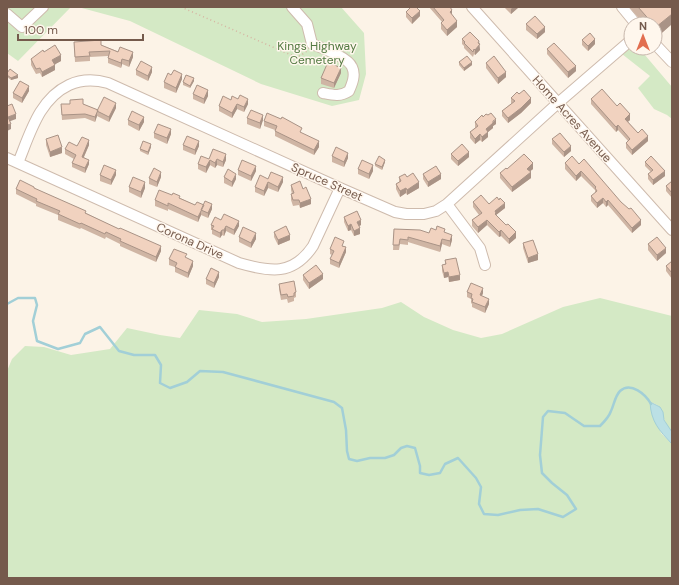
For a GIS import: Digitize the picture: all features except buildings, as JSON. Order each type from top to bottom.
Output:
[{"type":"street","points":[[7,14],[22,27],[43,7]]},
{"type":"street","points":[[292,7],[307,24],[312,44],[348,61],[353,67],[354,74],[349,91],[343,95],[323,93]]},
{"type":"street","name":"Home Acres Avenue","points":[[472,7],[672,230]]},
{"type":"street","points":[[622,7],[629,16]]},
{"type":"street","name":"Spruce Street","points":[[18,163],[39,114],[48,100],[58,91],[72,84],[82,80],[93,80],[108,83],[395,212],[419,215],[436,211],[447,204],[623,47]]},
{"type":"street","points":[[663,52],[672,62]]},
{"type":"street","name":"Corona Drive","points":[[7,158],[239,263],[268,270],[278,270],[292,266],[302,259],[313,246],[340,188]]},
{"type":"street","points":[[447,204],[480,248],[485,265]]},
{"type":"path","points":[[181,7],[291,55],[300,56],[306,52],[312,44]]},
{"type":"green space","points":[[7,7],[71,7],[18,61],[7,53]]},
{"type":"green space","name":"Kings Highway Cemetery","points":[[78,7],[341,7],[364,33],[366,74],[359,100],[332,106],[261,84],[130,21]]},
{"type":"green space","points":[[625,56],[646,56],[672,87],[672,119],[654,109],[638,88],[650,76]]},
{"type":"green space","points":[[600,298],[672,316],[672,432],[666,424],[660,407],[650,402],[661,433],[672,444],[672,578],[7,578],[7,371],[12,359],[25,346],[44,347],[71,355],[110,349],[127,328],[180,338],[199,310],[237,314],[262,322],[306,319],[382,308],[401,302],[424,317],[453,330],[481,338],[502,334],[563,307]]},
{"type":"water","points":[[650,402],[660,407],[663,412],[664,420],[672,432],[672,444],[656,425],[652,415]]},
{"type":"waterway","points":[[7,304],[18,298],[35,298],[37,305],[33,321],[37,341],[58,349],[80,343],[85,334],[100,327],[119,351],[134,355],[155,355],[161,365],[160,383],[170,388],[187,382],[200,371],[223,372],[334,402],[342,408],[349,459],[357,461],[370,458],[385,458],[394,455],[401,448],[407,446],[415,448],[420,466],[420,473],[429,475],[440,473],[445,464],[458,458],[476,478],[481,487],[479,504],[484,514],[498,515],[520,510],[538,509],[563,517],[576,509],[567,495],[542,473],[540,455],[543,417],[548,411],[565,413],[584,426],[600,426],[609,415],[618,393],[624,388],[633,388],[638,390],[651,404]]}]
